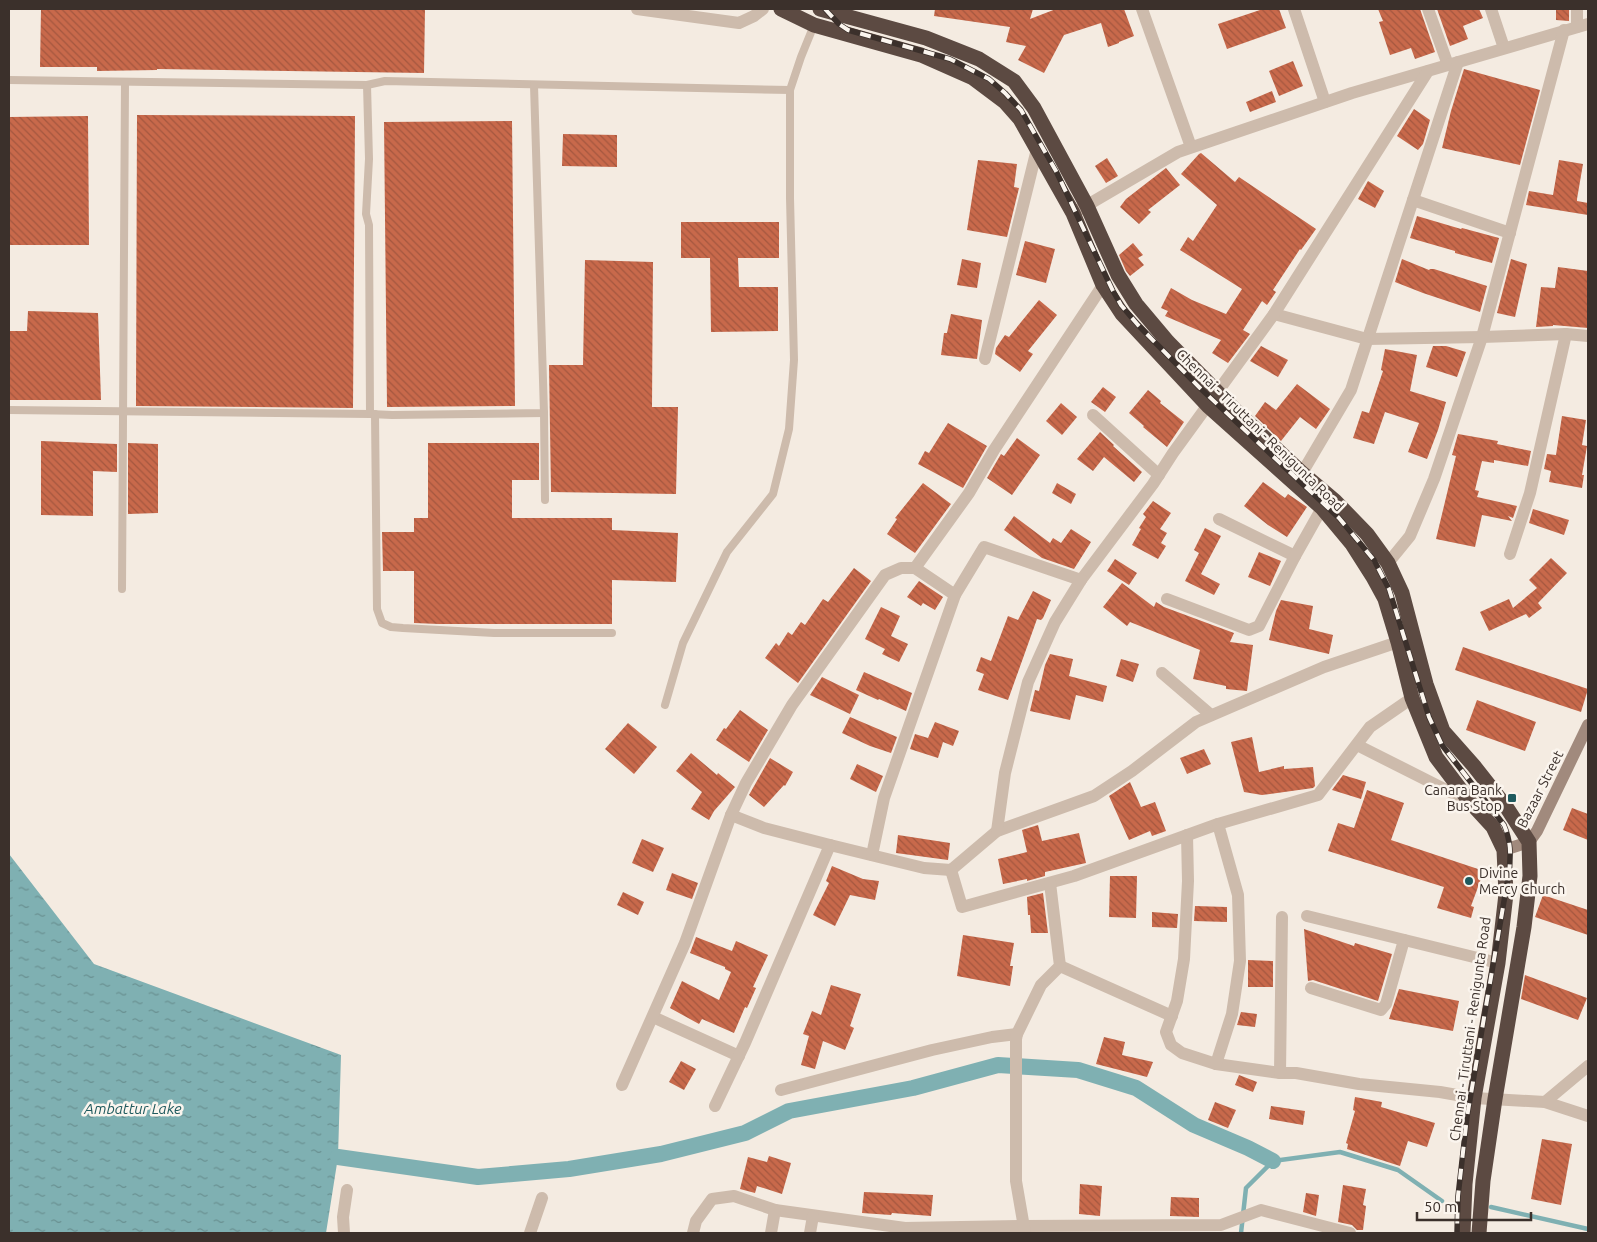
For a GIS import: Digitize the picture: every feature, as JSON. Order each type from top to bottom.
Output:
[{"type":"highway","name":"Chennai - Tiruttani - Renigunta Road","points":[[781,9],[814,25],[921,55],[973,78],[1005,102],[1020,120],[1037,149],[1080,209],[1103,285],[1122,314],[1208,406],[1322,508],[1352,544],[1373,577],[1385,599],[1412,698],[1436,757],[1470,802],[1493,827],[1504,850],[1506,894],[1498,963],[1474,1098],[1465,1184],[1463,1228]]},
{"type":"highway","name":"Chennai - Tiruttani - Renigunta Road","points":[[820,9],[926,38],[979,59],[1014,81],[1034,108],[1080,209],[1136,304],[1168,342],[1237,412],[1335,501],[1367,534],[1388,563],[1402,592],[1426,684],[1443,731],[1507,808],[1529,842]]},
{"type":"highway","points":[[1479,1228],[1494,1099],[1524,927],[1530,876],[1529,842]]},
{"type":"street","points":[[637,9],[740,22],[754,16],[762,9]]},
{"type":"street","points":[[1142,9],[1191,147]]},
{"type":"street","points":[[1294,9],[1325,102]]},
{"type":"street","points":[[1302,473],[1351,390],[1412,200],[1453,63],[1428,9]]},
{"type":"street","points":[[1491,9],[1504,48]]},
{"type":"street","points":[[1388,563],[1410,536],[1434,479],[1482,337],[1510,233],[1576,27],[1577,9]]},
{"type":"street","points":[[1080,209],[1178,152],[1191,147],[1325,102],[1576,27]]},
{"type":"street","points":[[997,831],[1006,773],[1028,682],[1056,622],[1081,580],[1274,314],[1428,71]]},
{"type":"street","points":[[985,359],[1037,149]]},
{"type":"street","points":[[1412,200],[1510,233]]},
{"type":"street","points":[[915,568],[969,493],[994,450],[1103,285]]},
{"type":"street","points":[[1274,314],[1367,339],[1566,334],[1588,336]]},
{"type":"street","points":[[1510,554],[1530,493],[1566,334]]},
{"type":"street","points":[[1093,415],[1159,475]]},
{"type":"street","points":[[1167,600],[1249,630],[1259,626],[1322,508]]},
{"type":"street","points":[[1219,518],[1295,556]]},
{"type":"street","points":[[872,855],[884,798],[955,595],[984,547],[1081,580]]},
{"type":"street","points":[[622,1085],[685,944],[731,815],[746,783],[792,705],[885,576],[901,568],[915,568],[955,595]]},
{"type":"street","points":[[731,815],[764,828],[830,845],[924,868],[951,870],[997,831],[1094,796],[1132,771],[1196,722],[1324,667],[1398,642]]},
{"type":"street","points":[[1162,673],[1211,716]]},
{"type":"street","points":[[951,870],[962,907],[1074,876],[1218,824],[1318,795],[1370,727],[1412,698]]},
{"type":"street","name":"Bazaar Street","points":[[1504,850],[1529,842],[1537,831],[1588,726]]},
{"type":"street","points":[[1357,745],[1470,802]]},
{"type":"street","points":[[1216,1064],[1232,1014],[1240,961],[1238,895],[1218,824]]},
{"type":"street","points":[[1187,835],[1188,881],[1184,959],[1177,1002],[1166,1032],[1171,1045],[1182,1053],[1216,1064],[1280,1073],[1296,1073],[1359,1084],[1440,1092],[1474,1098],[1546,1102],[1588,1116]]},
{"type":"street","points":[[715,1106],[739,1056],[830,845]]},
{"type":"street","points":[[1050,883],[1060,966]]},
{"type":"street","points":[[1307,916],[1498,963]]},
{"type":"street","points":[[1280,1073],[1282,917]]},
{"type":"street","points":[[1311,988],[1381,1010],[1386,1004],[1404,940]]},
{"type":"street","points":[[1060,966],[1172,1016]]},
{"type":"street","points":[[1024,1230],[1016,1181],[1016,1036],[1041,985],[1060,966]]},
{"type":"street","points":[[653,1017],[739,1056]]},
{"type":"street","points":[[781,1090],[932,1050],[992,1037],[1016,1036]]},
{"type":"street","points":[[1546,1102],[1588,1066]]},
{"type":"street","points":[[344,1233],[343,1217],[347,1190]]},
{"type":"street","points":[[693,1233],[696,1221],[712,1199],[734,1196],[775,1210],[871,1229],[905,1231],[1221,1229],[1261,1210],[1350,1233]]},
{"type":"street","points":[[530,1233],[542,1198]]},
{"type":"street","points":[[771,1233],[775,1210]]},
{"type":"street","points":[[810,1233],[813,1216]]},
{"type":"lane","points":[[665,705],[684,644],[727,552],[773,494],[789,429],[794,360],[790,198],[790,90],[814,25]]},
{"type":"lane","points":[[9,80],[367,85],[385,81],[790,90]]},
{"type":"lane","points":[[122,589],[125,82]]},
{"type":"lane","points":[[367,85],[369,159],[366,214],[369,224],[377,609],[382,623],[392,627],[403,628],[494,633],[612,633]]},
{"type":"lane","points":[[534,85],[546,500]]},
{"type":"lane","points":[[9,410],[373,414],[544,413]]},
{"type":"water","name":"Ambattur Lake","points":[[9,854],[94,964],[341,1055],[338,1157],[326,1233],[9,1233]]},
{"type":"building","points":[[41,9],[425,9],[424,73],[157,69],[97,71],[97,67],[40,67]]},
{"type":"building","points":[[935,9],[1033,9],[1030,19],[1056,9],[1124,9],[1134,36],[1108,47],[1101,23],[1064,35],[1044,73],[1018,60],[1026,46],[1006,42],[1010,27],[934,16]]},
{"type":"building","points":[[1263,9],[1279,9],[1286,28],[1227,49],[1218,24]]},
{"type":"building","points":[[1378,9],[1420,9],[1435,52],[1415,59],[1411,48],[1390,55],[1379,22],[1383,21]]},
{"type":"building","points":[[1437,9],[1479,9],[1483,18],[1463,26],[1468,39],[1450,46]]},
{"type":"building","points":[[1556,9],[1569,9],[1569,21],[1556,20]]},
{"type":"building","points":[[1293,61],[1303,86],[1279,96],[1269,71]]},
{"type":"building","points":[[1464,69],[1540,90],[1520,165],[1442,148]]},
{"type":"building","points":[[1272,91],[1276,102],[1250,112],[1246,102]]},
{"type":"building","points":[[1414,109],[1430,120],[1423,144],[1418,150],[1397,136]]},
{"type":"building","points":[[137,115],[355,116],[353,408],[136,406]]},
{"type":"building","points":[[88,116],[89,245],[9,245],[9,117]]},
{"type":"building","points":[[512,121],[515,406],[387,407],[384,122]]},
{"type":"building","points":[[563,134],[617,135],[617,167],[562,166]]},
{"type":"building","points":[[1201,153],[1235,182],[1239,177],[1316,229],[1300,249],[1273,290],[1276,292],[1267,305],[1262,301],[1243,330],[1250,334],[1228,363],[1212,353],[1221,340],[1165,316],[1168,311],[1161,308],[1171,288],[1192,300],[1226,314],[1242,289],[1180,250],[1188,237],[1193,241],[1217,205],[1181,174]]},
{"type":"building","points":[[1107,158],[1118,176],[1106,183],[1095,166]]},
{"type":"building","points":[[978,160],[1017,164],[1014,187],[1019,188],[1007,237],[967,230]]},
{"type":"building","points":[[1559,160],[1583,164],[1577,201],[1588,203],[1588,215],[1526,205],[1529,191],[1553,195]]},
{"type":"building","points":[[1166,168],[1180,185],[1148,210],[1151,212],[1139,224],[1120,207],[1126,199]]},
{"type":"building","points":[[1368,181],[1384,191],[1375,208],[1358,199]]},
{"type":"building","points":[[1417,216],[1499,238],[1492,263],[1410,238]]},
{"type":"building","points":[[681,222],[779,222],[779,258],[738,258],[739,287],[778,287],[778,331],[711,332],[710,258],[681,258]]},
{"type":"building","points":[[1025,241],[1055,249],[1046,283],[1016,275]]},
{"type":"building","points":[[1133,243],[1143,255],[1138,258],[1144,265],[1130,276],[1119,255]]},
{"type":"building","points":[[962,259],[981,263],[977,288],[957,285]]},
{"type":"building","points":[[1402,259],[1429,270],[1434,269],[1487,286],[1480,312],[1395,282]]},
{"type":"building","points":[[1511,259],[1527,264],[1515,317],[1497,313]]},
{"type":"building","points":[[585,260],[653,262],[652,407],[678,407],[676,494],[551,492],[549,365],[583,365]]},
{"type":"building","points":[[1558,267],[1588,271],[1588,328],[1553,325],[1536,327],[1541,287],[1555,288]]},
{"type":"building","points":[[1039,300],[1057,315],[1028,351],[1033,354],[1020,372],[995,354],[996,348],[1005,335],[1009,337]]},
{"type":"building","points":[[28,311],[98,313],[101,400],[9,400],[9,331],[27,331]]},
{"type":"building","points":[[951,314],[982,320],[977,359],[941,355],[944,333],[947,333]]},
{"type":"building","points":[[1261,346],[1288,360],[1278,377],[1250,361]]},
{"type":"building","points":[[1433,346],[1446,346],[1466,352],[1457,377],[1426,367]]},
{"type":"building","points":[[1385,349],[1417,355],[1410,391],[1446,402],[1427,459],[1408,452],[1419,423],[1385,412],[1374,444],[1353,438],[1362,411],[1369,413],[1383,371],[1381,370]]},
{"type":"building","points":[[1297,384],[1330,409],[1316,429],[1300,417],[1281,441],[1255,416],[1265,402],[1276,410]]},
{"type":"building","points":[[1103,387],[1116,397],[1105,412],[1091,402]]},
{"type":"building","points":[[1148,390],[1161,401],[1160,403],[1184,422],[1167,447],[1129,413]]},
{"type":"building","points":[[1061,403],[1077,417],[1062,435],[1046,421]]},
{"type":"building","points":[[1562,416],[1586,420],[1582,445],[1587,446],[1582,475],[1584,475],[1582,488],[1549,482],[1551,471],[1544,469],[1547,454],[1556,455]]},
{"type":"building","points":[[948,423],[987,446],[963,488],[918,464],[925,451],[929,453]]},
{"type":"building","points":[[1100,432],[1142,472],[1134,482],[1104,457],[1093,471],[1077,459]]},
{"type":"building","points":[[1458,434],[1498,441],[1497,444],[1531,451],[1528,466],[1494,460],[1494,463],[1482,461],[1475,490],[1479,491],[1477,497],[1517,506],[1513,518],[1508,516],[1512,521],[1482,515],[1475,547],[1436,539],[1456,456],[1452,455]]},
{"type":"building","points":[[1017,438],[1040,455],[1012,495],[987,478],[1001,454],[1004,456]]},
{"type":"building","points":[[41,441],[117,444],[117,472],[93,471],[93,516],[41,515]]},
{"type":"building","points":[[128,443],[158,444],[158,513],[128,514]]},
{"type":"building","points":[[428,443],[539,443],[539,480],[512,480],[512,518],[612,518],[612,530],[678,533],[676,582],[612,580],[612,624],[414,623],[414,571],[383,571],[382,532],[414,532],[414,518],[428,518]]},
{"type":"building","points":[[1263,482],[1285,498],[1288,494],[1307,507],[1287,537],[1244,506]]},
{"type":"building","points":[[923,483],[951,504],[915,553],[887,534],[897,519],[895,518]]},
{"type":"building","points":[[1057,483],[1076,494],[1071,504],[1052,493]]},
{"type":"building","points":[[1153,501],[1171,513],[1160,529],[1167,533],[1161,543],[1166,546],[1158,559],[1132,545],[1146,517],[1143,514]]},
{"type":"building","points":[[1533,509],[1569,520],[1564,535],[1529,523]]},
{"type":"building","points":[[1014,516],[1050,543],[1053,538],[1061,543],[1071,529],[1091,542],[1074,569],[1042,558],[1004,530]]},
{"type":"building","points":[[1205,528],[1221,536],[1201,574],[1220,584],[1214,595],[1185,581],[1199,553],[1194,550]]},
{"type":"building","points":[[1259,552],[1281,561],[1270,586],[1248,577]]},
{"type":"building","points":[[1551,558],[1567,573],[1538,603],[1542,608],[1529,618],[1526,614],[1489,631],[1480,612],[1509,599],[1513,608],[1537,588],[1529,580]]},
{"type":"building","points":[[1115,559],[1137,573],[1129,585],[1107,571]]},
{"type":"building","points":[[854,568],[871,581],[798,683],[765,658],[776,643],[779,646],[788,632],[792,635],[801,622],[805,625],[823,599],[828,602]]},
{"type":"building","points":[[919,581],[943,597],[935,610],[923,603],[921,606],[907,597]]},
{"type":"building","points":[[1122,583],[1154,607],[1156,602],[1164,607],[1234,633],[1230,642],[1253,645],[1247,691],[1226,689],[1226,686],[1193,679],[1200,650],[1130,622],[1127,626],[1103,607]]},
{"type":"building","points":[[1033,591],[1051,600],[1043,618],[1041,620],[1037,619],[1008,700],[978,690],[984,674],[976,671],[981,657],[991,661],[1008,616],[1018,620]]},
{"type":"building","points":[[1281,600],[1313,606],[1309,629],[1333,635],[1329,654],[1269,640],[1276,611]]},
{"type":"building","points":[[881,607],[900,616],[891,636],[908,644],[899,662],[882,654],[885,649],[865,639]]},
{"type":"building","points":[[1463,647],[1588,689],[1581,712],[1455,670]]},
{"type":"building","points":[[1050,654],[1073,659],[1069,676],[1107,686],[1103,702],[1076,695],[1070,720],[1030,711],[1035,690],[1039,691],[1045,665]]},
{"type":"building","points":[[1121,659],[1139,664],[1133,682],[1116,676]]},
{"type":"building","points":[[864,672],[912,693],[906,711],[856,690]]},
{"type":"building","points":[[822,677],[859,695],[850,714],[810,695]]},
{"type":"building","points":[[1477,700],[1536,722],[1525,751],[1466,730]]},
{"type":"building","points":[[740,710],[768,730],[749,762],[716,740]]},
{"type":"building","points":[[850,717],[897,737],[891,753],[842,733]]},
{"type":"building","points":[[935,722],[959,731],[953,746],[943,742],[938,758],[910,749],[915,734],[928,738]]},
{"type":"building","points":[[628,723],[657,747],[634,774],[605,749]]},
{"type":"building","points":[[1252,737],[1259,772],[1284,766],[1284,769],[1313,767],[1315,786],[1313,788],[1262,795],[1244,792],[1231,742]]},
{"type":"building","points":[[1204,749],[1211,764],[1187,774],[1180,758]]},
{"type":"building","points":[[691,753],[717,775],[718,773],[735,787],[714,811],[709,820],[691,809],[702,792],[676,771]]},
{"type":"building","points":[[770,758],[793,772],[785,786],[764,807],[749,795]]},
{"type":"building","points":[[857,764],[883,776],[876,792],[850,779]]},
{"type":"building","points":[[1343,775],[1366,782],[1361,799],[1332,790]]},
{"type":"building","points":[[1130,782],[1141,807],[1155,802],[1166,831],[1152,836],[1150,831],[1129,840],[1109,796]]},
{"type":"building","points":[[1367,790],[1404,803],[1391,840],[1484,871],[1471,906],[1474,907],[1471,918],[1437,908],[1444,887],[1328,851],[1338,823],[1354,828]]},
{"type":"building","points":[[1572,808],[1588,814],[1588,840],[1563,830]]},
{"type":"building","points":[[1038,825],[1042,841],[1079,833],[1086,863],[1045,872],[1045,876],[1027,881],[1027,879],[1003,884],[998,859],[1027,852],[1022,830]]},
{"type":"building","points":[[898,835],[950,843],[948,860],[896,853]]},
{"type":"building","points":[[642,839],[664,848],[653,872],[632,863]]},
{"type":"building","points":[[832,866],[863,879],[879,881],[875,900],[850,895],[835,926],[813,915],[829,883],[826,881]]},
{"type":"building","points":[[672,873],[698,883],[692,899],[666,890]]},
{"type":"building","points":[[1110,876],[1137,876],[1136,918],[1109,917]]},
{"type":"building","points":[[623,892],[644,902],[638,915],[617,905]]},
{"type":"building","points":[[1043,893],[1048,933],[1031,933],[1027,897]]},
{"type":"building","points":[[1543,895],[1588,910],[1588,935],[1535,917]]},
{"type":"building","points":[[1195,906],[1227,907],[1227,922],[1194,921]]},
{"type":"building","points":[[1152,912],[1178,914],[1177,928],[1152,927]]},
{"type":"building","points":[[1304,929],[1354,946],[1355,943],[1392,954],[1378,1001],[1313,980],[1308,981]]},
{"type":"building","points":[[963,935],[1014,943],[1010,966],[1013,966],[1010,986],[957,976]]},
{"type":"building","points":[[696,937],[732,951],[736,941],[768,955],[753,987],[756,988],[747,1008],[745,1007],[734,1033],[702,1019],[699,1024],[670,1008],[682,981],[719,1000],[731,972],[725,969],[725,967],[690,953]]},
{"type":"building","points":[[1248,960],[1273,961],[1273,987],[1248,987]]},
{"type":"building","points":[[1525,975],[1587,998],[1578,1020],[1521,999]]},
{"type":"building","points":[[831,985],[861,994],[850,1026],[854,1028],[845,1050],[823,1041],[815,1069],[801,1065],[809,1036],[803,1034],[812,1011],[821,1015]]},
{"type":"building","points":[[1399,989],[1459,1001],[1453,1031],[1389,1019]]},
{"type":"building","points":[[1241,1012],[1257,1014],[1255,1027],[1237,1025]]},
{"type":"building","points":[[1104,1037],[1125,1042],[1122,1055],[1153,1062],[1147,1077],[1096,1064]]},
{"type":"building","points":[[681,1061],[696,1069],[684,1090],[669,1082]]},
{"type":"building","points":[[1239,1075],[1257,1082],[1253,1092],[1235,1085]]},
{"type":"building","points":[[1355,1097],[1382,1102],[1381,1107],[1435,1123],[1427,1147],[1408,1141],[1400,1166],[1347,1149],[1348,1144],[1346,1143],[1355,1111],[1353,1110]]},
{"type":"building","points":[[1215,1102],[1236,1110],[1228,1128],[1208,1120]]},
{"type":"building","points":[[1271,1106],[1305,1111],[1303,1125],[1269,1119]]},
{"type":"building","points":[[1542,1139],[1572,1144],[1561,1205],[1531,1199]]},
{"type":"building","points":[[769,1156],[791,1163],[782,1194],[757,1186],[755,1193],[740,1189],[748,1157],[767,1162]]},
{"type":"building","points":[[1080,1184],[1102,1186],[1100,1216],[1079,1214]]},
{"type":"building","points":[[1343,1185],[1366,1189],[1363,1205],[1366,1206],[1363,1230],[1357,1230],[1352,1225],[1338,1222]]},
{"type":"building","points":[[864,1192],[933,1195],[931,1216],[862,1213]]},
{"type":"building","points":[[1306,1193],[1319,1195],[1316,1216],[1303,1212]]},
{"type":"building","points":[[1171,1197],[1199,1198],[1199,1217],[1170,1216]]},
{"type":"waterway","points":[[338,1157],[478,1177],[569,1169],[661,1154],[745,1133],[789,1111],[913,1088],[998,1065],[1078,1070],[1136,1088],[1194,1125],[1273,1161]]},
{"type":"waterway","points":[[1241,1233],[1246,1188],[1273,1161],[1340,1152],[1398,1170],[1442,1201]]},
{"type":"waterway","points":[[1491,1207],[1588,1229]]},
{"type":"railway","points":[[825,9],[839,24],[848,30],[950,59],[989,79],[1005,93],[1021,110],[1056,171],[1121,305],[1200,388],[1339,518],[1374,560],[1389,589],[1429,717],[1442,745],[1504,825],[1510,848],[1509,872],[1467,1117],[1458,1196],[1457,1233]]},
{"type":"place","name":"Canara Bank Bus Stop","points":[[1512,798]]},
{"type":"place","name":"Divine Mercy Church","points":[[1469,881]]}]
